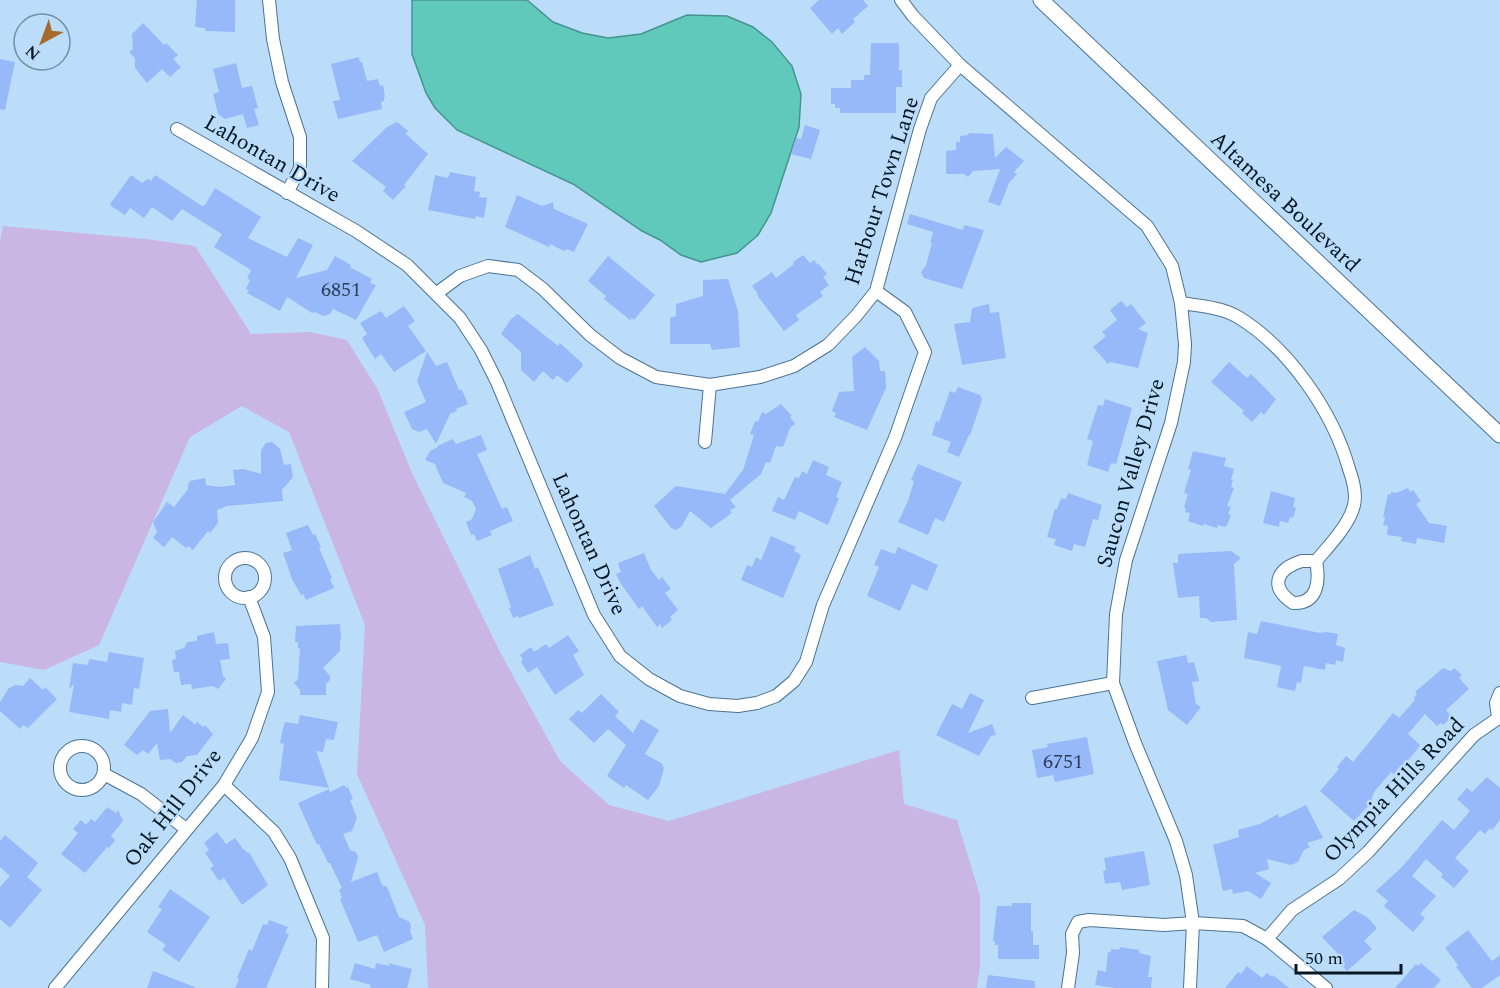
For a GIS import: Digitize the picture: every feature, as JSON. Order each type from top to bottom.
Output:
[{"type":"street","points":[[269,0],[273,39],[282,82],[300,137],[300,168],[287,193]]},
{"type":"street","name":"Saucon Valley Drive","points":[[901,0],[960,66],[1147,226],[1172,266],[1181,303],[1185,344],[1184,362],[1171,423],[1126,560],[1116,614],[1113,683],[1176,841],[1186,875],[1193,923],[1190,988]]},
{"type":"street","name":"Altamesa Boulevard","points":[[1041,0],[1500,435]]},
{"type":"street","name":"Harbour Town Lane","points":[[437,293],[460,276],[488,266],[518,270],[543,289],[590,335],[620,358],[656,377],[710,385],[760,377],[794,366],[828,345],[876,291],[927,108],[931,98],[960,66]]},
{"type":"street","name":"Lahontan Drive","points":[[177,129],[356,231],[406,265],[437,293],[460,318],[481,350],[594,615],[620,656],[649,679],[680,696],[709,704],[738,706],[757,703],[776,696],[794,681],[806,662],[823,605],[895,438],[925,351],[906,312],[876,291]]},
{"type":"street","points":[[1181,303],[1217,308],[1237,316],[1256,330],[1286,358],[1314,392],[1331,424],[1346,456],[1354,486],[1354,505],[1335,538],[1316,561]]},
{"type":"street","points":[[705,442],[710,385]]},
{"type":"street","name":"Oak Hill Drive","points":[[55,988],[224,785],[252,738],[268,692],[264,637],[249,597]]},
{"type":"street","points":[[1032,699],[1113,683]]},
{"type":"street","name":"Olympia Hills Road","points":[[1267,939],[1292,910],[1339,879],[1368,852],[1474,735],[1499,717],[1496,703],[1500,693]]},
{"type":"street","points":[[104,774],[141,794],[186,829]]},
{"type":"street","points":[[224,785],[274,832],[291,858],[322,938],[322,988]]},
{"type":"street","points":[[1068,988],[1072,934],[1078,922],[1089,920],[1164,925],[1193,923],[1243,926],[1267,939],[1326,988]]},
{"type":"shaded area","points":[[412,0],[527,0],[553,22],[582,33],[608,38],[641,34],[687,15],[727,16],[753,27],[772,42],[792,66],[801,94],[799,127],[771,213],[758,235],[737,253],[701,262],[681,255],[573,184],[457,130],[435,108],[426,93],[412,54]]},
{"type":"shaded area","points":[[3,226],[146,239],[195,246],[251,334],[310,332],[347,340],[378,390],[412,473],[500,652],[560,761],[609,805],[669,821],[899,750],[904,804],[957,820],[980,896],[980,966],[977,988],[428,988],[425,925],[357,774],[365,625],[289,432],[242,406],[190,437],[99,645],[44,670],[0,662],[0,241]]},
{"type":"building","points":[[197,0],[235,0],[235,32],[205,31],[205,28],[195,27]]},
{"type":"building","points":[[819,0],[863,0],[868,6],[853,19],[855,22],[842,34],[838,28],[832,34],[810,8]]},
{"type":"building","points":[[143,23],[164,45],[166,43],[178,55],[173,59],[181,67],[170,77],[162,69],[147,83],[135,68],[135,58],[129,52],[133,49],[132,34]]},
{"type":"building","points":[[871,43],[898,43],[899,45],[902,87],[896,87],[896,113],[840,113],[840,108],[835,108],[835,104],[831,104],[831,88],[851,88],[851,80],[864,80],[864,75],[870,75]]},
{"type":"building","points":[[359,57],[367,81],[378,79],[380,86],[383,85],[385,97],[381,102],[382,109],[338,119],[333,101],[340,100],[331,64]]},
{"type":"building","points":[[0,59],[12,61],[13,72],[5,110],[0,109]]},
{"type":"building","points":[[236,63],[242,88],[252,86],[258,108],[254,109],[259,125],[247,128],[243,114],[225,119],[218,114],[213,94],[219,92],[213,69]]},
{"type":"building","points":[[397,122],[408,131],[406,134],[428,154],[404,185],[406,186],[393,200],[383,191],[386,187],[352,161],[387,127]]},
{"type":"building","points":[[805,125],[820,130],[811,159],[791,154],[796,138],[801,139]]},
{"type":"building","points":[[968,133],[993,134],[995,158],[1006,147],[1024,161],[1014,172],[1017,174],[1009,183],[1000,206],[988,202],[1000,169],[973,171],[968,177],[964,174],[946,174],[946,151],[956,150],[956,142],[960,142],[960,136],[969,135]]},
{"type":"building","points":[[450,172],[476,177],[474,191],[480,192],[479,197],[487,198],[484,218],[476,216],[475,219],[428,210],[435,175],[448,178]]},
{"type":"building","points":[[131,175],[142,183],[148,179],[151,181],[155,175],[202,206],[205,205],[215,188],[261,217],[248,238],[287,257],[298,238],[313,245],[296,278],[327,270],[335,256],[372,279],[370,283],[376,285],[356,320],[333,309],[330,314],[323,316],[312,313],[287,297],[280,311],[247,293],[249,290],[246,289],[250,280],[247,278],[251,270],[214,247],[222,234],[182,209],[172,221],[152,207],[144,218],[130,208],[125,215],[111,206],[110,204]]},
{"type":"building","points":[[517,195],[542,206],[553,202],[554,209],[588,224],[574,252],[567,249],[562,250],[550,244],[549,247],[505,227]]},
{"type":"building","points":[[910,214],[963,230],[964,225],[984,230],[962,289],[924,278],[921,272],[926,265],[933,232],[907,224]]},
{"type":"building","points":[[803,255],[810,263],[814,260],[819,264],[827,274],[823,277],[829,285],[820,292],[823,296],[796,315],[799,320],[784,331],[752,286],[772,272],[776,278]]},
{"type":"building","points":[[608,256],[655,295],[634,320],[632,318],[630,320],[604,299],[606,296],[588,281]]},
{"type":"building","points":[[728,279],[738,311],[740,347],[712,350],[710,344],[670,344],[670,318],[676,316],[676,304],[703,296],[703,280]]},
{"type":"building","points":[[1121,301],[1127,307],[1131,304],[1146,323],[1138,329],[1148,333],[1138,368],[1110,362],[1108,364],[1093,347],[1106,336],[1102,332],[1117,320],[1110,310]]},
{"type":"building","points":[[989,304],[990,313],[999,312],[1006,358],[962,365],[954,324],[970,322],[972,308]]},
{"type":"building","points":[[404,306],[415,321],[408,326],[426,351],[394,372],[381,354],[375,359],[362,338],[367,334],[360,323],[381,311],[386,318]]},
{"type":"building","points":[[518,314],[558,346],[560,343],[581,362],[583,366],[567,383],[557,375],[553,380],[543,371],[534,382],[521,370],[521,352],[501,334],[511,319]]},
{"type":"building","points":[[865,347],[879,361],[880,371],[885,371],[886,388],[867,430],[834,417],[836,413],[832,411],[839,392],[854,391],[852,357]]},
{"type":"building","points":[[427,352],[436,366],[447,362],[468,404],[450,414],[436,444],[427,429],[419,432],[412,429],[404,412],[426,402],[417,381]]},
{"type":"building","points":[[1229,362],[1247,378],[1251,374],[1276,399],[1264,415],[1261,412],[1252,422],[1242,413],[1244,411],[1211,382]]},
{"type":"building","points":[[958,387],[980,395],[982,400],[970,435],[959,457],[947,452],[951,442],[932,435],[950,391],[955,393]]},
{"type":"building","points":[[1105,399],[1132,408],[1116,464],[1111,463],[1108,472],[1087,465],[1093,441],[1087,439],[1098,405],[1103,406]]},
{"type":"building","points":[[781,404],[792,416],[790,417],[795,424],[790,428],[783,447],[776,446],[770,463],[766,462],[761,474],[730,500],[736,507],[730,510],[732,513],[711,528],[690,511],[682,526],[676,530],[671,528],[654,506],[676,486],[725,494],[743,470],[754,435],[750,434],[755,421],[758,422],[762,412],[766,414]]},
{"type":"building","points":[[481,435],[487,450],[477,454],[502,509],[507,507],[513,521],[490,531],[492,535],[477,541],[474,534],[471,535],[466,522],[472,519],[476,509],[472,501],[464,497],[466,493],[443,483],[435,464],[425,460],[430,451],[437,446],[453,439],[456,444]]},
{"type":"building","points":[[272,442],[280,449],[284,465],[291,464],[293,477],[282,490],[283,501],[227,506],[217,510],[218,523],[210,533],[208,531],[193,550],[188,546],[186,548],[172,537],[164,547],[153,538],[157,532],[153,522],[167,502],[174,507],[188,489],[190,481],[205,478],[206,485],[219,487],[235,485],[233,470],[243,469],[261,474],[261,450],[266,443]]},
{"type":"building","points":[[1193,451],[1226,458],[1224,466],[1234,469],[1231,487],[1234,488],[1227,506],[1231,507],[1228,514],[1231,515],[1225,527],[1218,525],[1217,528],[1204,524],[1203,526],[1188,521],[1190,513],[1185,512],[1184,507],[1188,494],[1184,493],[1191,470],[1188,469]]},
{"type":"building","points":[[813,460],[829,467],[826,475],[842,482],[836,497],[839,498],[828,525],[799,511],[795,520],[772,511],[778,497],[784,500],[795,477],[799,478],[802,471],[807,474]]},
{"type":"building","points":[[918,464],[962,482],[944,522],[935,518],[928,535],[898,522],[908,501],[914,481],[911,480]]},
{"type":"building","points":[[1408,488],[1410,492],[1413,490],[1421,501],[1416,504],[1429,523],[1447,526],[1444,543],[1417,538],[1416,544],[1401,541],[1402,537],[1387,535],[1388,526],[1383,525],[1385,517],[1383,517],[1388,494],[1391,495],[1391,492],[1396,493]]},
{"type":"building","points":[[1271,491],[1295,498],[1293,507],[1296,508],[1293,518],[1290,517],[1288,523],[1280,521],[1279,527],[1263,523]]},
{"type":"building","points":[[1068,493],[1102,505],[1098,520],[1093,519],[1085,547],[1074,544],[1072,551],[1054,545],[1056,539],[1047,537],[1055,509],[1061,498],[1066,499]]},
{"type":"building","points":[[308,525],[321,547],[319,548],[334,588],[306,600],[292,579],[283,553],[292,550],[286,533]]},
{"type":"building","points":[[771,536],[796,547],[794,551],[801,555],[783,598],[741,580],[747,565],[752,567],[756,557],[761,560]]},
{"type":"building","points":[[898,547],[938,565],[927,591],[912,584],[900,611],[867,596],[879,567],[874,565],[881,549],[895,554]]},
{"type":"building","points":[[1231,551],[1241,558],[1234,564],[1237,620],[1211,622],[1206,618],[1200,618],[1199,596],[1178,598],[1173,563],[1178,563],[1178,554]]},
{"type":"building","points":[[644,553],[651,570],[659,580],[662,577],[671,589],[665,593],[678,610],[670,617],[672,620],[662,628],[660,624],[657,627],[642,606],[639,609],[616,574],[621,572],[618,563]]},
{"type":"building","points":[[530,555],[535,569],[538,567],[554,605],[519,618],[518,616],[513,618],[498,569]]},
{"type":"building","points":[[1261,621],[1320,633],[1338,634],[1336,645],[1345,648],[1343,662],[1336,660],[1335,665],[1326,663],[1325,670],[1304,666],[1301,683],[1297,682],[1295,691],[1277,687],[1281,666],[1244,658],[1248,632],[1257,634]]},
{"type":"building","points":[[340,624],[340,651],[323,668],[330,676],[326,684],[326,695],[300,695],[300,690],[294,683],[298,679],[300,648],[298,648],[298,642],[295,642],[296,626]]},
{"type":"building","points":[[214,632],[216,644],[228,643],[230,659],[220,660],[223,676],[226,679],[218,689],[213,686],[192,689],[191,684],[181,685],[179,672],[174,672],[172,660],[176,659],[175,651],[184,648],[187,642],[197,641],[197,636]]},
{"type":"building","points":[[568,635],[579,651],[573,655],[584,675],[555,695],[537,667],[528,673],[521,662],[523,660],[520,655],[531,647],[534,652],[546,644],[549,648]]},
{"type":"building","points":[[109,652],[144,658],[139,689],[134,688],[132,705],[122,703],[121,712],[110,710],[109,719],[69,712],[74,684],[69,689],[73,663],[88,665],[89,659],[107,662]]},
{"type":"building","points":[[1186,655],[1188,663],[1194,662],[1199,681],[1192,682],[1196,704],[1201,707],[1187,725],[1168,710],[1157,661]]},
{"type":"building","points":[[1443,668],[1451,671],[1454,668],[1462,675],[1459,678],[1469,689],[1446,710],[1452,717],[1443,725],[1441,723],[1437,726],[1425,714],[1408,734],[1420,745],[1419,747],[1401,769],[1399,767],[1394,774],[1391,772],[1374,792],[1370,804],[1354,821],[1320,791],[1339,769],[1337,767],[1346,756],[1353,762],[1393,713],[1399,718],[1415,700],[1417,694],[1415,692]]},
{"type":"building","points":[[30,678],[43,690],[45,687],[57,699],[28,728],[23,725],[20,729],[0,711],[0,702],[9,688],[16,685],[23,686]]},
{"type":"building","points":[[970,693],[984,700],[968,733],[992,724],[996,735],[991,736],[979,756],[936,735],[952,704],[962,709]]},
{"type":"building","points":[[601,694],[619,712],[615,716],[633,733],[641,719],[659,730],[645,754],[661,763],[664,768],[659,786],[648,800],[626,785],[624,788],[607,776],[626,745],[608,729],[594,743],[569,719],[578,710],[582,713]]},
{"type":"building","points":[[168,709],[170,733],[183,715],[196,725],[196,721],[203,727],[205,725],[213,734],[197,755],[187,756],[182,762],[176,763],[170,759],[160,760],[157,743],[148,754],[143,750],[137,755],[124,745],[150,711]]},
{"type":"building","points":[[300,715],[338,722],[334,740],[326,739],[323,752],[316,751],[329,788],[279,780],[284,744],[280,743],[285,722],[298,724]]},
{"type":"building","points":[[1087,737],[1094,774],[1055,782],[1053,775],[1037,778],[1032,750],[1048,747],[1047,744]]},
{"type":"building","points":[[1487,777],[1500,788],[1500,820],[1492,830],[1490,828],[1485,834],[1480,830],[1455,858],[1469,871],[1454,888],[1441,877],[1443,874],[1426,859],[1412,876],[1436,896],[1420,914],[1425,918],[1413,932],[1384,906],[1388,901],[1376,891],[1402,867],[1442,820],[1454,830],[1470,811],[1457,799],[1467,788],[1472,792]]},
{"type":"building","points":[[344,785],[348,787],[353,799],[350,800],[357,818],[352,831],[343,834],[350,850],[356,852],[358,857],[351,882],[377,872],[382,885],[387,887],[399,917],[410,922],[413,939],[384,952],[377,935],[358,942],[340,899],[342,898],[339,890],[342,888],[319,844],[317,845],[298,803]]},
{"type":"building","points":[[1306,805],[1323,838],[1307,843],[1310,847],[1304,850],[1298,862],[1291,865],[1267,859],[1269,869],[1255,873],[1271,883],[1261,899],[1248,891],[1233,894],[1232,889],[1223,891],[1213,845],[1239,837],[1238,830],[1260,824],[1278,814],[1279,818]]},
{"type":"building","points":[[107,807],[116,813],[118,810],[123,821],[111,836],[115,840],[85,873],[61,854],[78,833],[73,829],[81,820],[86,825],[91,819],[95,822]]},
{"type":"building","points":[[217,832],[226,844],[235,838],[243,849],[249,852],[268,885],[242,905],[224,878],[219,881],[210,868],[214,866],[205,853],[209,850],[204,843]]},
{"type":"building","points":[[5,835],[38,863],[27,877],[42,890],[10,928],[0,919],[0,887],[10,876],[0,867],[0,841]]},
{"type":"building","points":[[1144,851],[1150,885],[1122,890],[1120,882],[1105,884],[1104,858]]},
{"type":"building","points":[[170,889],[210,917],[179,962],[162,950],[166,945],[147,932],[162,909],[158,907]]},
{"type":"building","points":[[1012,903],[1031,903],[1033,945],[1039,945],[1039,959],[998,959],[998,945],[995,945],[993,941],[997,906],[1012,906]]},
{"type":"building","points":[[1354,910],[1367,917],[1377,928],[1364,941],[1372,949],[1347,971],[1335,958],[1339,955],[1322,937]]},
{"type":"building","points":[[269,920],[288,927],[285,933],[289,934],[266,988],[235,988],[249,949],[252,951],[263,924],[267,925]]},
{"type":"building","points":[[1468,930],[1492,961],[1500,955],[1500,975],[1482,988],[1472,988],[1445,948]]},
{"type":"building","points":[[1120,947],[1139,950],[1139,953],[1151,956],[1148,977],[1152,977],[1151,988],[1115,988],[1095,985],[1098,970],[1106,972],[1108,952],[1111,952],[1111,949],[1119,950]]},
{"type":"building","points":[[355,963],[375,969],[376,963],[390,966],[388,963],[412,969],[407,988],[370,988],[371,985],[350,979]]},
{"type":"building","points":[[1421,963],[1441,980],[1434,988],[1395,988],[1416,964],[1418,966]]},
{"type":"building","points":[[1247,966],[1262,978],[1267,973],[1272,977],[1273,975],[1289,988],[1225,988],[1238,972],[1241,974]]},
{"type":"building","points":[[153,971],[195,987],[195,988],[147,988]]},
{"type":"building","points":[[988,975],[1035,981],[1035,988],[986,988]]}]
